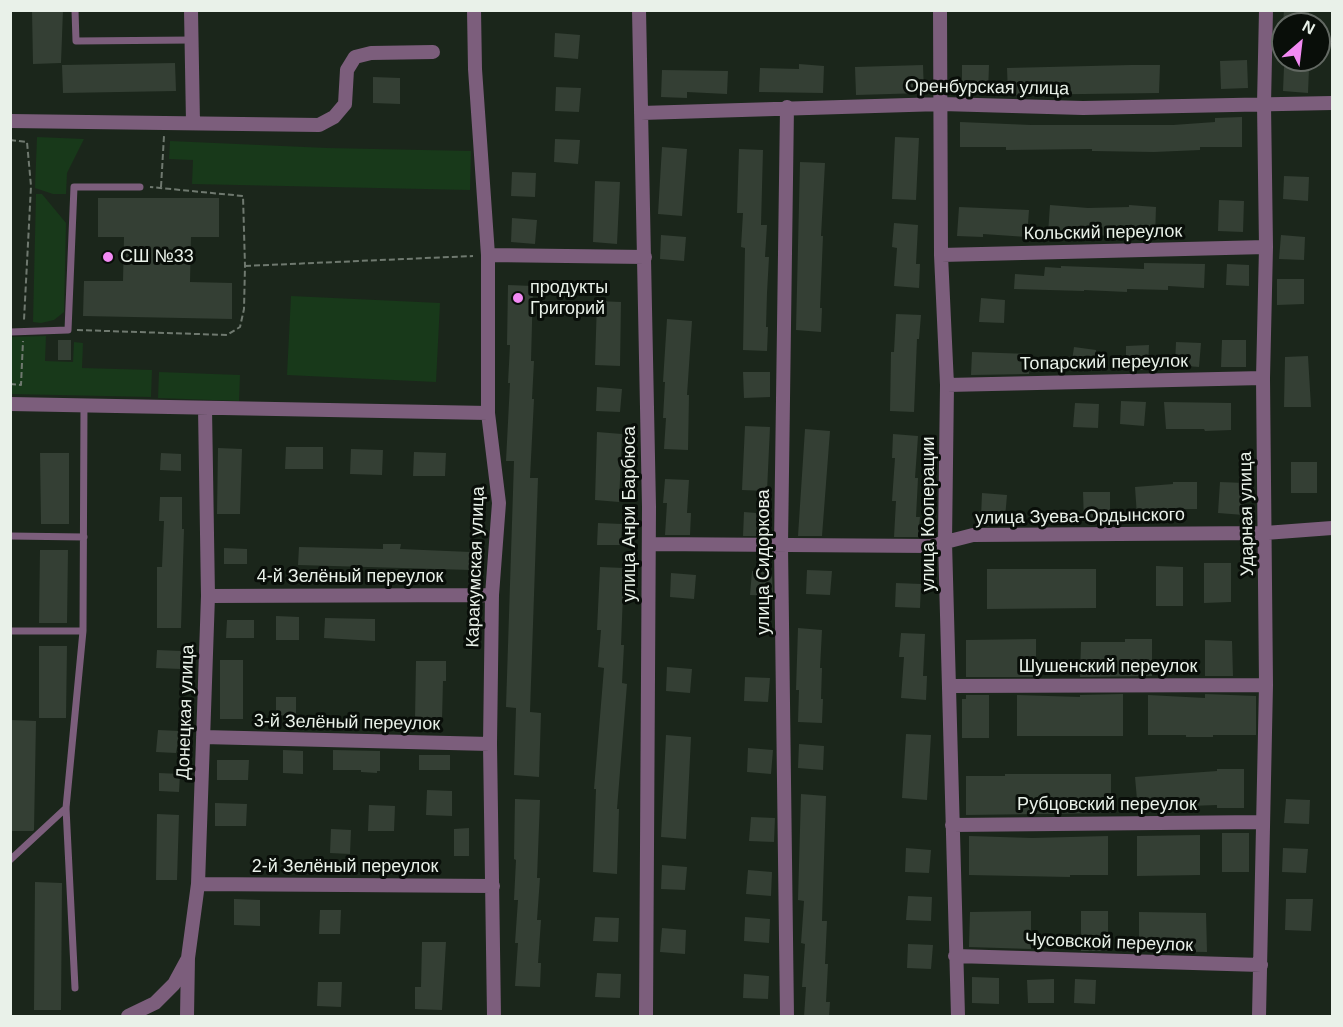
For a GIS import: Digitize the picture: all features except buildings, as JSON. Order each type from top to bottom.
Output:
[{"type":"street","points":[[191,10],[193,123]]},
{"type":"street","name":"Каракумская улица","points":[[474,10],[475,69],[488,255],[488,413],[500,503],[492,595],[490,744],[494,1017]]},
{"type":"street","name":"улица Анри Барбюса","points":[[639,10],[649,544],[646,1017]]},
{"type":"street","name":"улица Кооперации","points":[[940,10],[941,255],[947,385],[945,542],[958,1017]]},
{"type":"street","name":"Ударная улица","points":[[1259,1017],[1266,685],[1263,378],[1266,247],[1264,105],[1266,10]]},
{"type":"street","points":[[10,121],[319,125],[334,117],[345,104],[347,70],[355,57],[371,53],[434,52]]},
{"type":"street","name":"Оренбурская улица","points":[[641,113],[942,104],[1083,108],[1332,103]]},
{"type":"street","name":"улица Сидоркова","points":[[787,107],[781,544],[787,1017]]},
{"type":"street","name":"Кольский переулок","points":[[941,255],[1266,247]]},
{"type":"street","points":[[488,255],[645,257]]},
{"type":"street","name":"Топарский переулок","points":[[947,385],[1263,378]]},
{"type":"street","points":[[10,404],[488,413]]},
{"type":"street","name":"Донецкая улица","points":[[187,1017],[188,958],[198,884],[208,596],[205,408]]},
{"type":"street","name":"улица Зуева-Ордынского","points":[[649,544],[930,546],[973,535],[1265,533],[1332,528]]},
{"type":"street","name":"4-й Зелёный переулок","points":[[208,596],[492,595]]},
{"type":"street","name":"Шушенский переулок","points":[[950,686],[1266,685]]},
{"type":"street","name":"3-й Зелёный переулок","points":[[203,737],[490,744]]},
{"type":"street","name":"Рубцовский переулок","points":[[952,825],[1262,822]]},
{"type":"street","name":"2-й Зелёный переулок","points":[[198,884],[493,886]]},
{"type":"street","name":"Чусовской переулок","points":[[955,956],[1261,965]]},
{"type":"street","points":[[128,1017],[155,1003],[174,984],[188,958]]},
{"type":"lane","points":[[75,10],[76,41],[192,40]]},
{"type":"lane","points":[[10,332],[68,330],[74,187],[140,187]]},
{"type":"lane","points":[[75,988],[66,808],[83,631],[84,404]]},
{"type":"lane","points":[[10,536],[84,537]]},
{"type":"lane","points":[[10,632],[83,631]]},
{"type":"lane","points":[[10,860],[66,808]]},
{"type":"path","points":[[161,187],[164,123]]},
{"type":"path","points":[[10,140],[27,142],[31,186],[21,385],[10,384]]},
{"type":"path","points":[[68,330],[227,335],[240,327],[244,309],[246,266],[243,196],[161,187],[140,187]]},
{"type":"path","points":[[246,266],[488,255]]},
{"type":"green space","points":[[37,137],[84,139],[67,173],[66,194],[53,194],[35,188]]},
{"type":"green space","points":[[170,141],[471,151],[470,190],[192,184],[193,160],[169,159]]},
{"type":"green space","points":[[36,194],[42,194],[66,223],[64,312],[54,320],[41,323],[33,322]]},
{"type":"green space","points":[[291,296],[440,303],[436,382],[287,375]]},
{"type":"green space","points":[[46,336],[45,361],[73,362],[74,342],[83,343],[82,368],[152,370],[151,397],[11,394],[11,337]]},
{"type":"green space","points":[[159,372],[240,375],[239,401],[158,398]]},
{"type":"place","name":"СШ №33","points":[[108,257]]},
{"type":"place","name":"продукты Григорий","points":[[518,298]]}]
